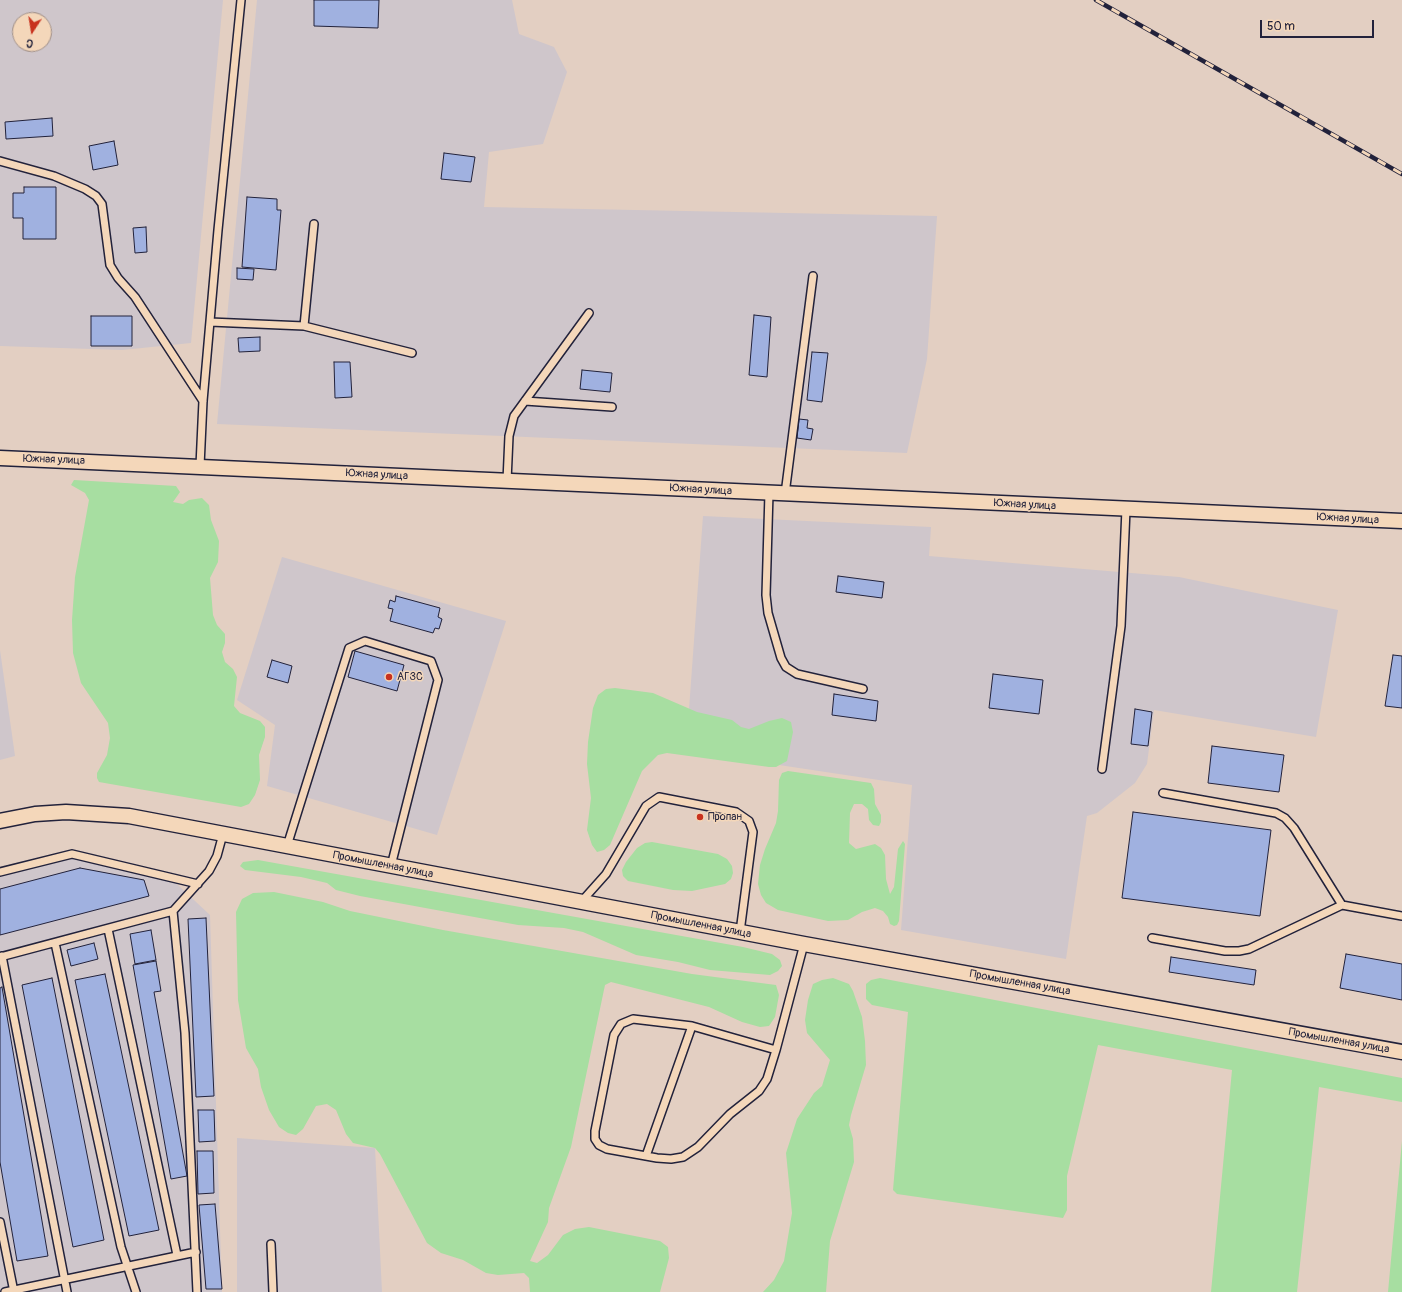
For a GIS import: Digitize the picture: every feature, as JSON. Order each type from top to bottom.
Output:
[{"type":"street","name":"Южная улица","points":[[0,458],[1402,521]]},
{"type":"street","name":"Промышленная улица","points":[[0,821],[58,812],[129,816],[804,944],[1402,1052]]},
{"type":"lane","points":[[200,466],[203,401],[241,0]]},
{"type":"lane","points":[[0,161],[54,176],[85,189],[96,196],[102,204],[110,265],[118,278],[135,297],[203,401]]},
{"type":"lane","points":[[304,326],[314,224]]},
{"type":"lane","points":[[785,494],[813,276]]},
{"type":"lane","points":[[507,481],[511,424],[525,401],[589,313]]},
{"type":"lane","points":[[210,322],[304,326],[412,353]]},
{"type":"lane","points":[[525,401],[612,407]]},
{"type":"lane","points":[[770,493],[766,596],[768,613],[780,658],[786,667],[797,674],[863,689]]},
{"type":"lane","points":[[1102,769],[1121,626],[1126,509]]},
{"type":"lane","points":[[287,846],[349,648],[366,641],[431,661],[438,680],[391,866]]},
{"type":"lane","points":[[1163,793],[1276,813],[1285,818],[1294,828],[1342,905]]},
{"type":"lane","points":[[581,902],[606,874],[646,806],[659,797],[736,812],[749,821],[753,832],[740,932]]},
{"type":"lane","points":[[67,1292],[1,957],[173,911],[209,871],[217,856],[223,834]]},
{"type":"lane","points":[[0,872],[72,854],[198,884]]},
{"type":"lane","points":[[1152,938],[1226,951],[1239,951],[1249,949],[1342,905],[1402,916]]},
{"type":"lane","points":[[173,911],[185,1034],[198,1292]]},
{"type":"lane","points":[[108,929],[177,1255]]},
{"type":"lane","points":[[55,943],[121,1247],[136,1292]]},
{"type":"lane","points":[[776,1050],[692,1026],[632,1019],[621,1024],[614,1035],[595,1131],[595,1139],[599,1145],[607,1149],[670,1160],[683,1158],[698,1147],[730,1114],[758,1091],[767,1079],[776,1050],[804,944]]},
{"type":"lane","points":[[646,1156],[692,1026]]},
{"type":"lane","points":[[0,1222],[14,1291]]},
{"type":"lane","points":[[271,1244],[274,1292]]},
{"type":"lane","points":[[5,1292],[196,1252]]},
{"type":"shaded area","points":[[0,0],[223,0],[191,343],[122,350],[0,346]]},
{"type":"shaded area","points":[[257,0],[512,0],[519,34],[554,47],[567,72],[543,144],[489,152],[484,207],[937,216],[927,359],[907,453],[217,424]]},
{"type":"shaded area","points":[[703,516],[931,527],[929,556],[1179,577],[1338,610],[1316,737],[1154,710],[1147,764],[1135,783],[1097,813],[1087,816],[1066,959],[901,930],[912,785],[686,751]]},
{"type":"shaded area","points":[[282,557],[506,621],[437,835],[267,786],[275,725],[237,700]]},
{"type":"shaded area","points":[[0,650],[15,756],[0,760]]},
{"type":"shaded area","points":[[72,850],[164,872],[210,915],[222,1292],[0,1292],[0,869]]},
{"type":"shaded area","points":[[237,1138],[375,1148],[382,1292],[237,1292]]},
{"type":"green space","points":[[74,480],[176,486],[180,492],[173,502],[183,504],[189,500],[202,498],[209,505],[211,520],[219,541],[218,562],[210,578],[213,615],[217,625],[225,634],[225,643],[222,652],[225,662],[233,669],[237,677],[234,706],[240,713],[260,721],[265,727],[265,737],[259,755],[260,780],[255,795],[249,804],[241,807],[99,782],[97,773],[107,755],[110,738],[108,723],[81,683],[73,653],[72,620],[75,577],[89,500],[85,493],[71,485]]},
{"type":"green space","points":[[615,688],[653,693],[697,712],[732,720],[741,727],[749,729],[769,721],[782,718],[791,722],[793,732],[787,761],[776,767],[769,767],[667,753],[658,755],[642,771],[610,845],[604,850],[597,852],[592,845],[587,830],[591,798],[587,764],[588,742],[593,708],[598,695],[606,689]]},
{"type":"green space","points":[[788,771],[871,783],[874,789],[875,804],[881,815],[881,822],[879,826],[873,825],[869,820],[868,809],[862,804],[854,804],[850,813],[849,843],[856,849],[875,844],[881,848],[885,855],[886,879],[890,894],[894,887],[898,849],[903,841],[905,844],[899,921],[897,925],[894,926],[890,924],[888,917],[883,911],[875,908],[862,912],[848,920],[828,921],[778,910],[766,903],[761,895],[758,884],[760,865],[776,823],[779,780],[782,773]]},
{"type":"green space","points":[[652,842],[718,854],[727,859],[732,866],[733,873],[731,879],[725,884],[692,891],[673,890],[628,881],[623,876],[622,870],[626,862],[637,848],[645,843]]},
{"type":"green space","points":[[258,860],[743,947],[772,954],[780,960],[782,966],[778,971],[770,975],[710,970],[678,962],[636,955],[583,932],[564,928],[518,925],[360,896],[336,890],[327,883],[301,877],[245,870],[240,866],[243,862]]},
{"type":"green space","points":[[274,892],[323,902],[350,911],[443,930],[692,974],[776,985],[779,995],[775,1017],[769,1026],[760,1027],[742,1022],[709,1007],[611,982],[605,985],[571,1147],[549,1208],[548,1222],[530,1261],[537,1263],[548,1255],[563,1235],[575,1229],[589,1227],[660,1241],[668,1247],[669,1258],[660,1292],[530,1292],[529,1278],[524,1273],[498,1275],[486,1273],[463,1260],[441,1253],[427,1243],[380,1154],[375,1148],[353,1143],[346,1134],[336,1110],[327,1104],[316,1106],[303,1129],[296,1135],[288,1133],[279,1127],[269,1110],[261,1087],[258,1069],[246,1048],[238,1000],[236,912],[242,899],[253,893]]},
{"type":"green space","points":[[833,978],[849,984],[853,991],[862,1017],[866,1065],[849,1125],[853,1139],[854,1162],[830,1241],[826,1292],[763,1292],[774,1280],[784,1261],[792,1213],[786,1153],[797,1119],[814,1093],[822,1086],[830,1060],[807,1033],[805,1020],[808,1000],[813,984],[822,980]]},
{"type":"green space","points":[[880,978],[1402,1078],[1402,1102],[1319,1087],[1297,1292],[1211,1292],[1232,1070],[1098,1045],[1067,1176],[1067,1210],[1063,1218],[897,1194],[893,1190],[908,1012],[872,1005],[866,999],[866,984],[871,980]]},
{"type":"green space","points":[[1402,1141],[1402,1292],[1388,1292]]},
{"type":"building","points":[[314,0],[379,0],[378,28],[314,26]]},
{"type":"building","points":[[52,118],[53,136],[6,139],[5,122]]},
{"type":"building","points":[[114,141],[118,165],[93,170],[89,146]]},
{"type":"building","points":[[444,153],[475,157],[471,182],[441,179]]},
{"type":"building","points":[[24,187],[56,187],[56,239],[23,239],[23,218],[13,218],[13,193],[24,193]]},
{"type":"building","points":[[247,197],[277,199],[277,210],[281,210],[276,270],[242,267]]},
{"type":"building","points":[[146,227],[147,252],[135,253],[133,228]]},
{"type":"building","points":[[237,268],[254,269],[253,280],[237,279]]},
{"type":"building","points":[[754,315],[771,317],[767,377],[749,375]]},
{"type":"building","points":[[91,316],[132,316],[132,346],[91,346]]},
{"type":"building","points":[[260,337],[260,351],[239,352],[238,338]]},
{"type":"building","points":[[812,352],[828,353],[822,402],[807,400]]},
{"type":"building","points":[[334,362],[350,362],[352,397],[335,398]]},
{"type":"building","points":[[582,370],[612,373],[610,392],[580,389]]},
{"type":"building","points":[[799,419],[808,420],[807,428],[813,429],[811,440],[797,438]]},
{"type":"building","points":[[838,576],[884,582],[882,598],[836,592]]},
{"type":"building","points":[[396,596],[440,608],[438,617],[442,619],[439,629],[435,628],[433,633],[390,621],[393,609],[388,608],[390,600],[395,602]]},
{"type":"building","points":[[355,651],[404,665],[397,691],[348,677]]},
{"type":"building","points":[[1393,655],[1402,656],[1402,708],[1385,706]]},
{"type":"building","points":[[272,660],[292,666],[288,683],[267,677]]},
{"type":"building","points":[[993,674],[1043,680],[1039,714],[989,708]]},
{"type":"building","points":[[834,694],[878,701],[876,721],[832,715]]},
{"type":"building","points":[[1135,709],[1152,712],[1148,746],[1131,744]]},
{"type":"building","points":[[1212,746],[1284,755],[1279,792],[1208,783]]},
{"type":"building","points":[[1133,812],[1271,830],[1260,916],[1122,898]]},
{"type":"building","points":[[80,868],[144,880],[149,896],[0,935],[0,889]]},
{"type":"building","points":[[206,918],[214,1096],[196,1097],[188,919]]},
{"type":"building","points":[[151,930],[156,960],[135,964],[130,934]]},
{"type":"building","points":[[94,943],[98,959],[71,966],[67,950]]},
{"type":"building","points":[[1346,954],[1402,964],[1402,1000],[1340,988]]},
{"type":"building","points":[[1171,957],[1256,970],[1254,985],[1169,972]]},
{"type":"building","points":[[156,961],[161,991],[154,992],[187,1176],[171,1179],[133,965]]},
{"type":"building","points":[[105,974],[159,1230],[129,1236],[75,980]]},
{"type":"building","points":[[52,978],[104,1240],[73,1247],[22,985]]},
{"type":"building","points":[[2,987],[48,1256],[17,1261],[0,1162],[0,988]]},
{"type":"building","points":[[198,1110],[214,1110],[215,1141],[199,1142]]},
{"type":"building","points":[[197,1151],[213,1151],[214,1193],[198,1194]]},
{"type":"building","points":[[215,1204],[222,1289],[206,1289],[199,1205]]},
{"type":"railway","points":[[1096,0],[1402,174]]},
{"type":"place","name":"АГЗС","points":[[389,677]]},
{"type":"place","name":"Пропан","points":[[700,817]]}]
